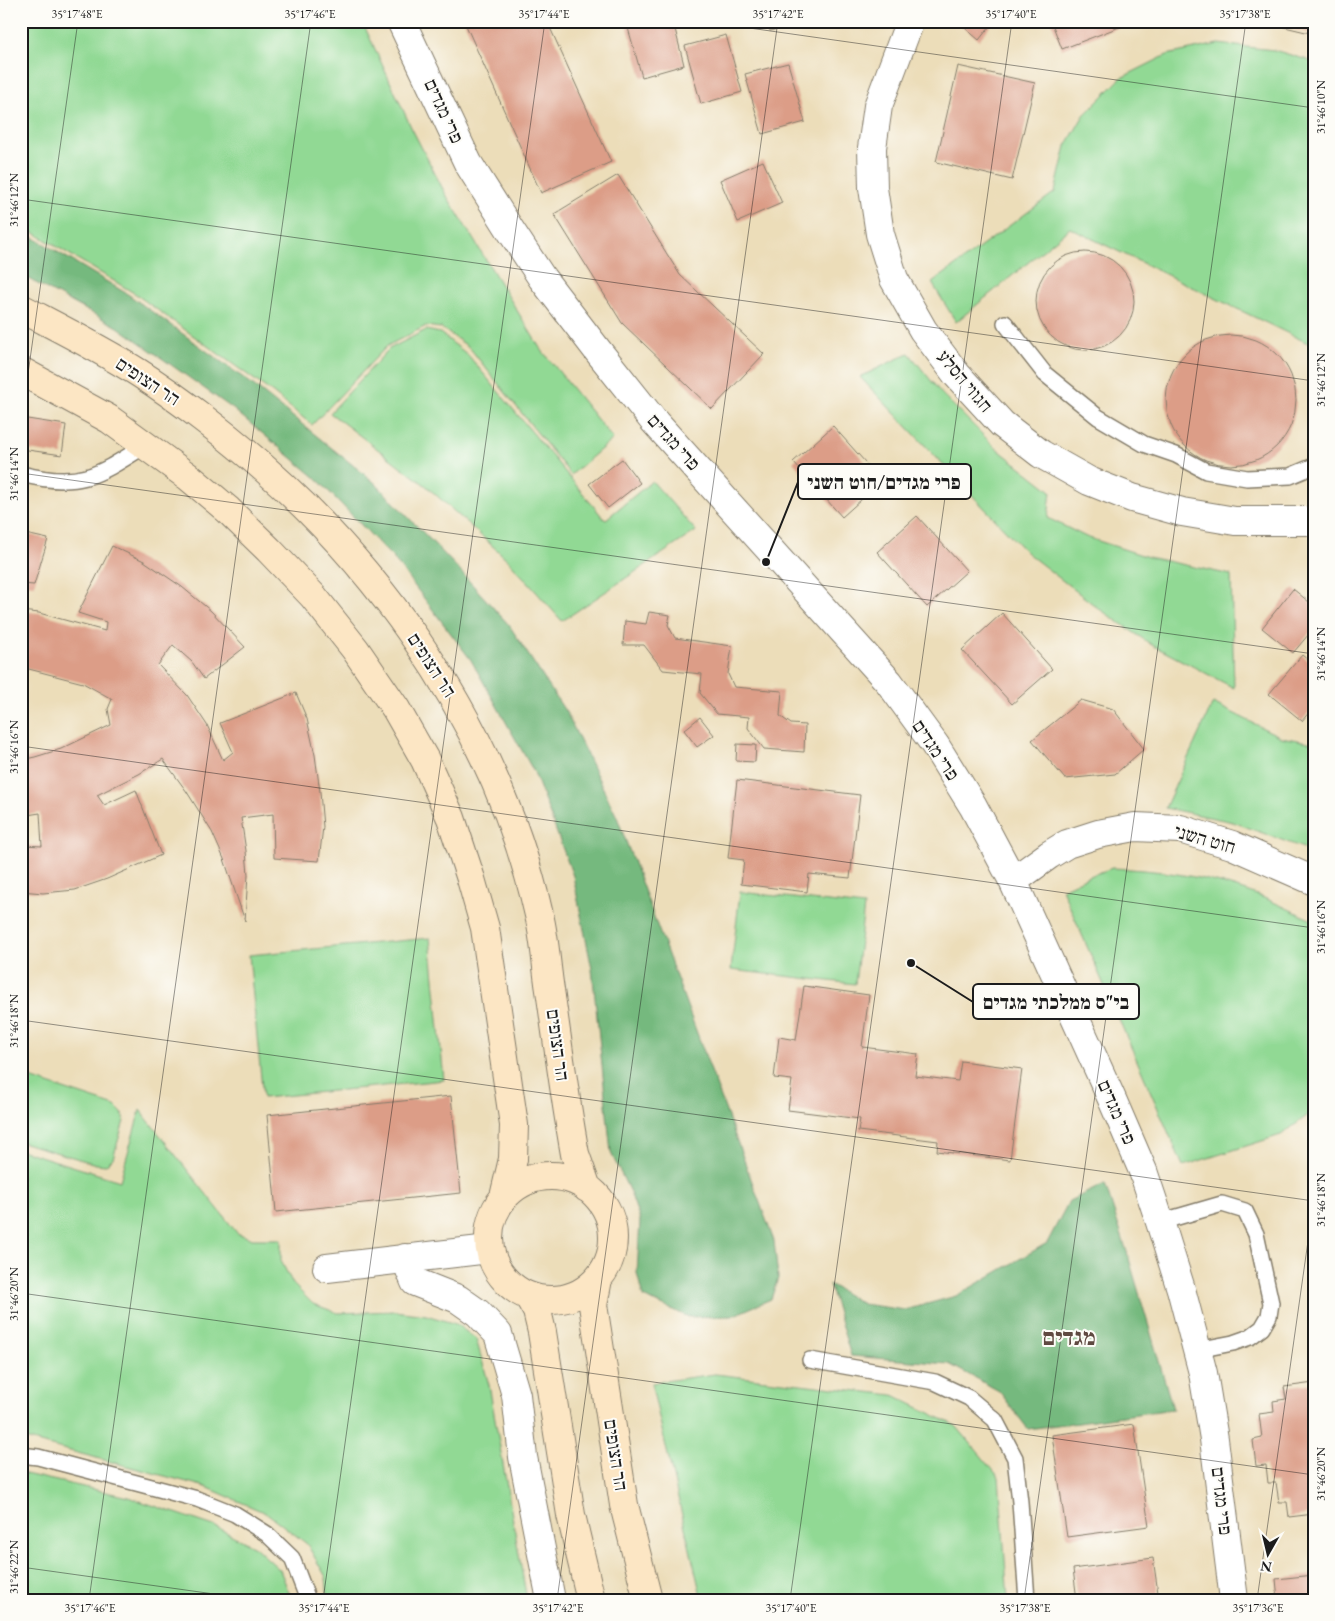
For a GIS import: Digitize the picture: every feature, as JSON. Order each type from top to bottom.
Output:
[{"type":"main road","name":"הר הצופים","points":[[21,308],[140,373],[224,435],[265,469],[309,511],[355,560],[400,616],[443,680],[475,736],[503,798],[525,863],[540,917],[575,1154],[587,1188]]},
{"type":"main road","points":[[21,371],[109,420],[190,478],[228,510],[312,596],[355,649],[396,709],[425,760],[451,818],[485,928],[514,1125],[514,1159],[504,1196],[493,1215],[489,1227],[489,1249],[497,1269],[511,1286],[530,1296],[560,1300],[581,1292],[598,1279],[609,1260],[613,1239],[611,1223],[602,1203],[587,1188],[568,1178],[542,1176],[521,1183],[504,1196]]},
{"type":"main road","name":"הר הצופים","points":[[598,1279],[593,1305],[624,1505],[648,1600]]},
{"type":"main road","points":[[530,1296],[537,1311],[542,1332],[571,1515],[591,1600]]},
{"type":"street","name":"פרי מגדים","points":[[401,21],[468,163],[542,278],[653,420],[889,682],[935,745],[974,806],[1012,881],[1139,1163],[1160,1222],[1181,1289],[1203,1372],[1214,1439],[1234,1600]]},
{"type":"street","name":"חגווי הסלע","points":[[910,21],[878,106],[872,148],[873,188],[880,234],[894,279],[923,330],[957,375],[1002,424],[1041,454],[1089,481],[1132,498],[1182,512],[1235,522],[1314,521]]},
{"type":"street","name":"חוט השני","points":[[1012,881],[1067,844],[1098,834],[1135,827],[1180,829],[1232,845],[1314,881]]},
{"type":"street","points":[[328,1268],[489,1249]]},
{"type":"street","points":[[405,1258],[415,1282],[458,1299],[478,1313],[498,1334],[516,1395],[523,1457],[550,1600]]},
{"type":"lane","points":[[1005,323],[1045,374],[1098,417],[1144,444],[1176,455],[1206,471],[1247,478],[1290,476],[1314,466]]},
{"type":"lane","points":[[21,474],[46,480],[69,481],[93,476],[146,445]]},
{"type":"lane","points":[[1160,1222],[1222,1204],[1244,1211],[1256,1234],[1271,1303],[1269,1316],[1262,1328],[1250,1337],[1233,1343],[1197,1350]]},
{"type":"lane","points":[[810,1360],[935,1382],[969,1398],[995,1420],[1015,1458],[1027,1600]]},
{"type":"lane","points":[[21,1454],[197,1499],[235,1514],[266,1534],[292,1558],[308,1600]]},
{"type":"green space","points":[[21,21],[362,21],[411,127],[445,193],[540,348],[613,439],[571,475],[469,347],[441,328],[426,326],[387,346],[312,425],[273,393],[134,293],[21,225]]},
{"type":"green space","points":[[1218,44],[1274,50],[1314,62],[1314,346],[1070,228],[956,322],[932,283],[1055,192],[1066,146],[1084,115],[1121,78],[1167,55]]},
{"type":"green space","points":[[21,230],[129,295],[252,384],[374,482],[450,560],[509,625],[567,714],[617,817],[774,1241],[778,1278],[771,1299],[732,1316],[689,1317],[643,1297],[637,1273],[640,1220],[630,1192],[611,1153],[592,969],[573,876],[534,772],[471,660],[394,559],[316,478],[233,409],[118,327],[21,275]]},
{"type":"green space","points":[[426,330],[440,333],[468,355],[605,520],[652,481],[696,531],[562,621],[508,560],[425,485],[330,413],[389,349]]},
{"type":"green space","points":[[909,353],[941,393],[996,448],[1051,491],[1048,518],[1086,537],[1148,557],[1231,575],[1234,688],[1152,645],[1098,608],[1027,553],[860,377]]},
{"type":"green space","points":[[1213,703],[1281,737],[1314,743],[1314,852],[1233,822],[1165,808]]},
{"type":"green space","points":[[1112,868],[1177,874],[1224,884],[1259,896],[1314,921],[1314,1109],[1281,1135],[1183,1166],[1062,889]]},
{"type":"green space","points":[[740,892],[864,906],[855,984],[731,970]]},
{"type":"green space","points":[[430,938],[444,1080],[263,1098],[249,955]]},
{"type":"green space","points":[[21,1075],[115,1106],[122,1113],[124,1121],[113,1158],[106,1165],[96,1164],[21,1142]]},
{"type":"green space","points":[[140,1110],[237,1233],[252,1239],[281,1239],[281,1261],[293,1284],[313,1304],[338,1313],[395,1311],[426,1315],[456,1324],[476,1339],[489,1385],[527,1600],[328,1600],[326,1577],[307,1544],[268,1514],[206,1487],[21,1438],[21,1150],[120,1181]]},
{"type":"green space","points":[[1105,1184],[1173,1409],[1028,1429],[999,1391],[949,1364],[851,1356],[829,1284],[863,1304],[905,1310],[956,1296],[1047,1243],[1069,1201]]},
{"type":"green space","points":[[715,1374],[893,1395],[956,1426],[999,1477],[1008,1600],[702,1600],[651,1383]]},
{"type":"green space","points":[[21,1473],[128,1497],[214,1526],[255,1547],[280,1570],[292,1600],[37,1600],[21,1598]]},
{"type":"building","points":[[464,21],[547,21],[611,162],[541,193]]},
{"type":"building","points":[[626,21],[673,21],[684,65],[642,77]]},
{"type":"building","points":[[767,21],[808,21],[808,22],[770,31]]},
{"type":"building","points":[[957,21],[994,21],[979,40]]},
{"type":"building","points":[[1051,21],[1135,21],[1062,49]]},
{"type":"building","points":[[1314,21],[1314,34],[1264,22]]},
{"type":"building","points":[[726,35],[742,92],[701,104],[685,46]]},
{"type":"building","points":[[788,63],[805,122],[762,134],[745,74]]},
{"type":"building","points":[[958,66],[1035,83],[1012,180],[936,162]]},
{"type":"building","points":[[763,161],[782,203],[738,222],[720,180]]},
{"type":"building","points":[[618,175],[680,275],[764,354],[712,409],[622,323],[554,214]]},
{"type":"building","points":[[1085,252],[1104,256],[1119,267],[1130,282],[1134,301],[1130,320],[1119,335],[1104,346],[1085,350],[1066,346],[1051,335],[1040,320],[1036,301],[1040,282],[1051,267],[1066,256]]},
{"type":"building","points":[[1231,335],[1244,336],[1256,340],[1277,354],[1291,375],[1295,387],[1295,413],[1291,425],[1277,446],[1256,460],[1244,464],[1231,465],[1218,464],[1206,460],[1185,446],[1171,425],[1167,413],[1166,400],[1167,387],[1171,375],[1185,354],[1206,340],[1218,336]]},
{"type":"building","points":[[21,418],[66,425],[62,455],[21,449]]},
{"type":"building","points":[[833,426],[882,481],[842,517],[793,462]]},
{"type":"building","points":[[622,459],[640,483],[608,508],[589,484]]},
{"type":"building","points":[[917,516],[967,571],[927,607],[877,552]]},
{"type":"building","points":[[21,533],[48,539],[34,585],[21,584]]},
{"type":"building","points":[[112,546],[144,561],[182,587],[211,611],[245,647],[204,679],[192,662],[173,645],[158,665],[187,695],[207,725],[223,760],[233,752],[220,723],[296,693],[307,719],[315,755],[323,827],[319,861],[274,858],[273,814],[241,818],[248,875],[245,921],[224,859],[212,832],[187,792],[163,759],[139,774],[97,795],[104,805],[136,790],[161,855],[107,879],[75,890],[43,893],[21,891],[21,845],[42,846],[40,813],[21,816],[21,760],[61,749],[111,725],[108,709],[112,699],[83,683],[21,667],[21,611],[39,613],[105,631],[106,622],[78,613]]},
{"type":"building","points":[[1293,589],[1314,606],[1314,628],[1293,653],[1262,628]]},
{"type":"building","points":[[649,612],[670,615],[668,625],[675,638],[732,646],[728,674],[734,687],[782,691],[780,716],[791,724],[805,725],[804,752],[764,749],[748,728],[749,717],[717,714],[700,693],[702,674],[663,670],[644,645],[623,645],[625,621],[646,624]]},
{"type":"building","points":[[1002,613],[1052,669],[1012,704],[962,650]]},
{"type":"building","points":[[1302,655],[1314,665],[1314,706],[1302,721],[1269,694]]},
{"type":"building","points":[[1081,700],[1113,709],[1144,749],[1115,774],[1065,779],[1032,740]]},
{"type":"building","points":[[700,717],[714,735],[697,747],[684,730]]},
{"type":"building","points":[[737,744],[756,745],[755,762],[736,761]]},
{"type":"building","points":[[737,780],[860,795],[850,878],[809,874],[807,892],[741,884],[744,860],[728,858]]},
{"type":"building","points":[[804,986],[869,995],[862,1047],[918,1054],[915,1076],[958,1081],[961,1061],[1022,1069],[1010,1160],[937,1151],[938,1141],[858,1131],[860,1119],[788,1110],[792,1080],[774,1078],[779,1037],[796,1040]]},
{"type":"building","points":[[451,1096],[461,1193],[276,1212],[267,1115]]},
{"type":"building","points":[[1314,1383],[1314,1514],[1289,1517],[1287,1502],[1279,1502],[1276,1483],[1268,1483],[1266,1465],[1256,1466],[1253,1440],[1262,1438],[1259,1414],[1274,1412],[1273,1401],[1286,1399],[1284,1387]]},
{"type":"building","points":[[1134,1424],[1149,1526],[1067,1537],[1052,1435]]},
{"type":"building","points":[[1153,1558],[1159,1600],[1077,1600],[1073,1569]]},
{"type":"building","points":[[1314,1575],[1314,1600],[1278,1600],[1276,1579]]},
{"type":"place","name":"פרי מגדים/חוט השני","points":[[766,562]]},
{"type":"place","name":"בי\"ס ממלכתי מגדים","points":[[911,963]]},
{"type":"district","name":"מגדים","points":[[1069,1336]]}]
